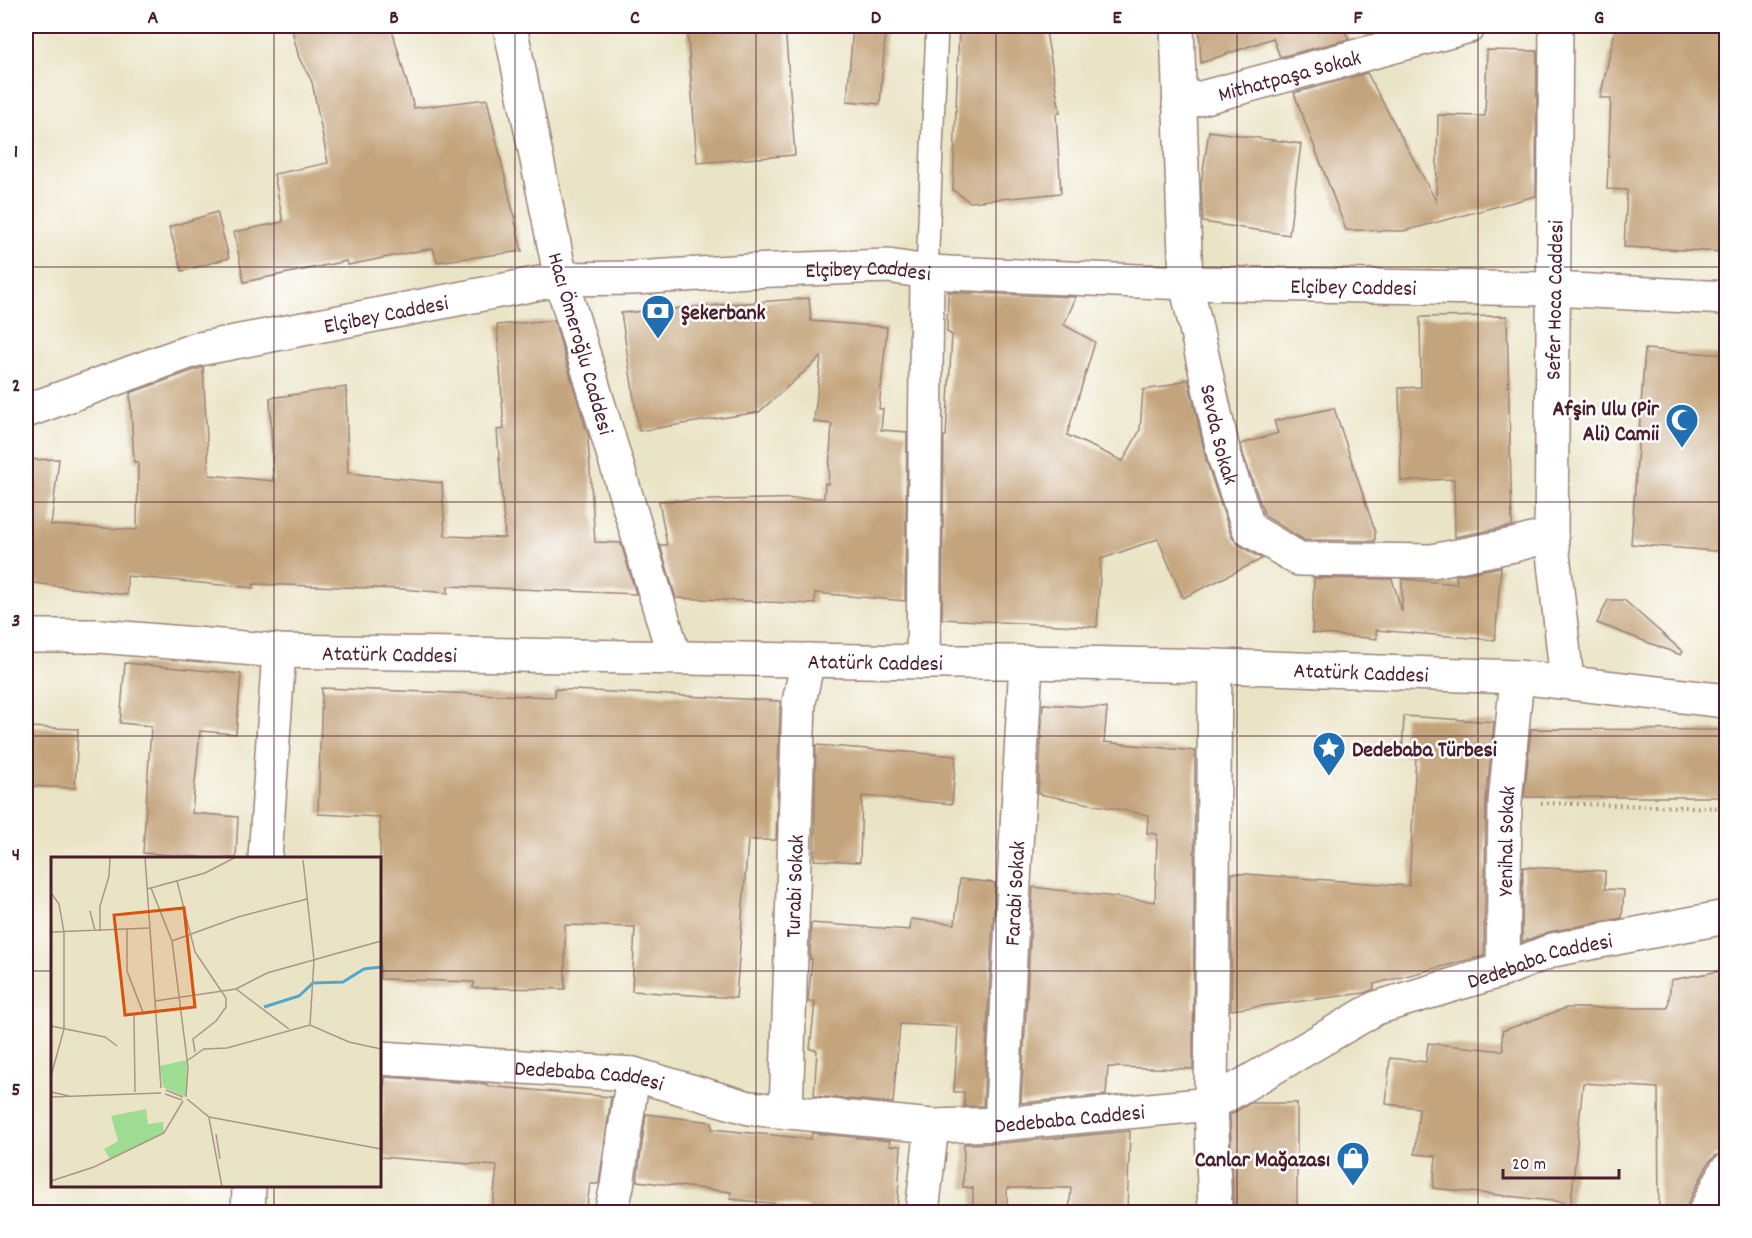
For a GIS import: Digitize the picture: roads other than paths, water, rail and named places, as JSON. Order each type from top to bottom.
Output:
[{"type":"street","name":"Hacı Ömeroğlu Caddesi","points":[[510,26],[561,279],[674,656]]},
{"type":"street","name":"Sevda Sokak","points":[[1177,26],[1186,283],[1225,459],[1249,529],[1299,559],[1321,560],[1432,561],[1514,545],[1551,535]]},
{"type":"street","name":"Mithatpaşa Sokak","points":[[1179,104],[1469,26]]},
{"type":"street","name":"Sefer Hoca Caddesi","points":[[1556,26],[1551,535],[1567,681]]},
{"type":"street","name":"Elçibey Caddesi","points":[[26,411],[194,350],[561,279],[888,267],[927,272],[1186,283],[1553,289],[1726,298]]},
{"type":"street","points":[[923,662],[927,272]]},
{"type":"street","name":"Atatürk Caddesi","points":[[26,636],[99,636],[279,651],[1026,662],[1517,677],[1726,701]]},
{"type":"street","points":[[265,857],[279,651]]},
{"type":"street","name":"Turabi Sokak","points":[[786,1112],[799,702],[808,660]]},
{"type":"street","name":"Farabi Sokak","points":[[1001,1124],[1026,662]]},
{"type":"street","points":[[1215,666],[1211,1104],[1215,1212]]},
{"type":"street","name":"Yenihal Sokak","points":[[1503,970],[1505,802],[1517,677]]},
{"type":"street","name":"Dedebaba Caddesi","points":[[381,1058],[633,1074],[750,1108],[932,1125],[1001,1124],[1211,1104],[1376,1008],[1503,970],[1553,950],[1726,917]]},
{"type":"street","points":[[611,1212],[617,1186],[633,1074]]},
{"type":"street","points":[[922,1212],[932,1125]]},
{"type":"street","points":[[1705,1212],[1726,1171]]},
{"type":"street","points":[[248,1212],[249,1187]]},
{"type":"lane","points":[[927,272],[937,26]]},
{"type":"place","name":"Şekerbank","points":[[658,340]]},
{"type":"place","name":"Afşin Ulu (Pir Ali) Camii","points":[[1682,449]]},
{"type":"place","name":"Dedebaba Türbesi","points":[[1329,777]]},
{"type":"place","name":"Canlar Mağazası","points":[[1353,1187]]}]
